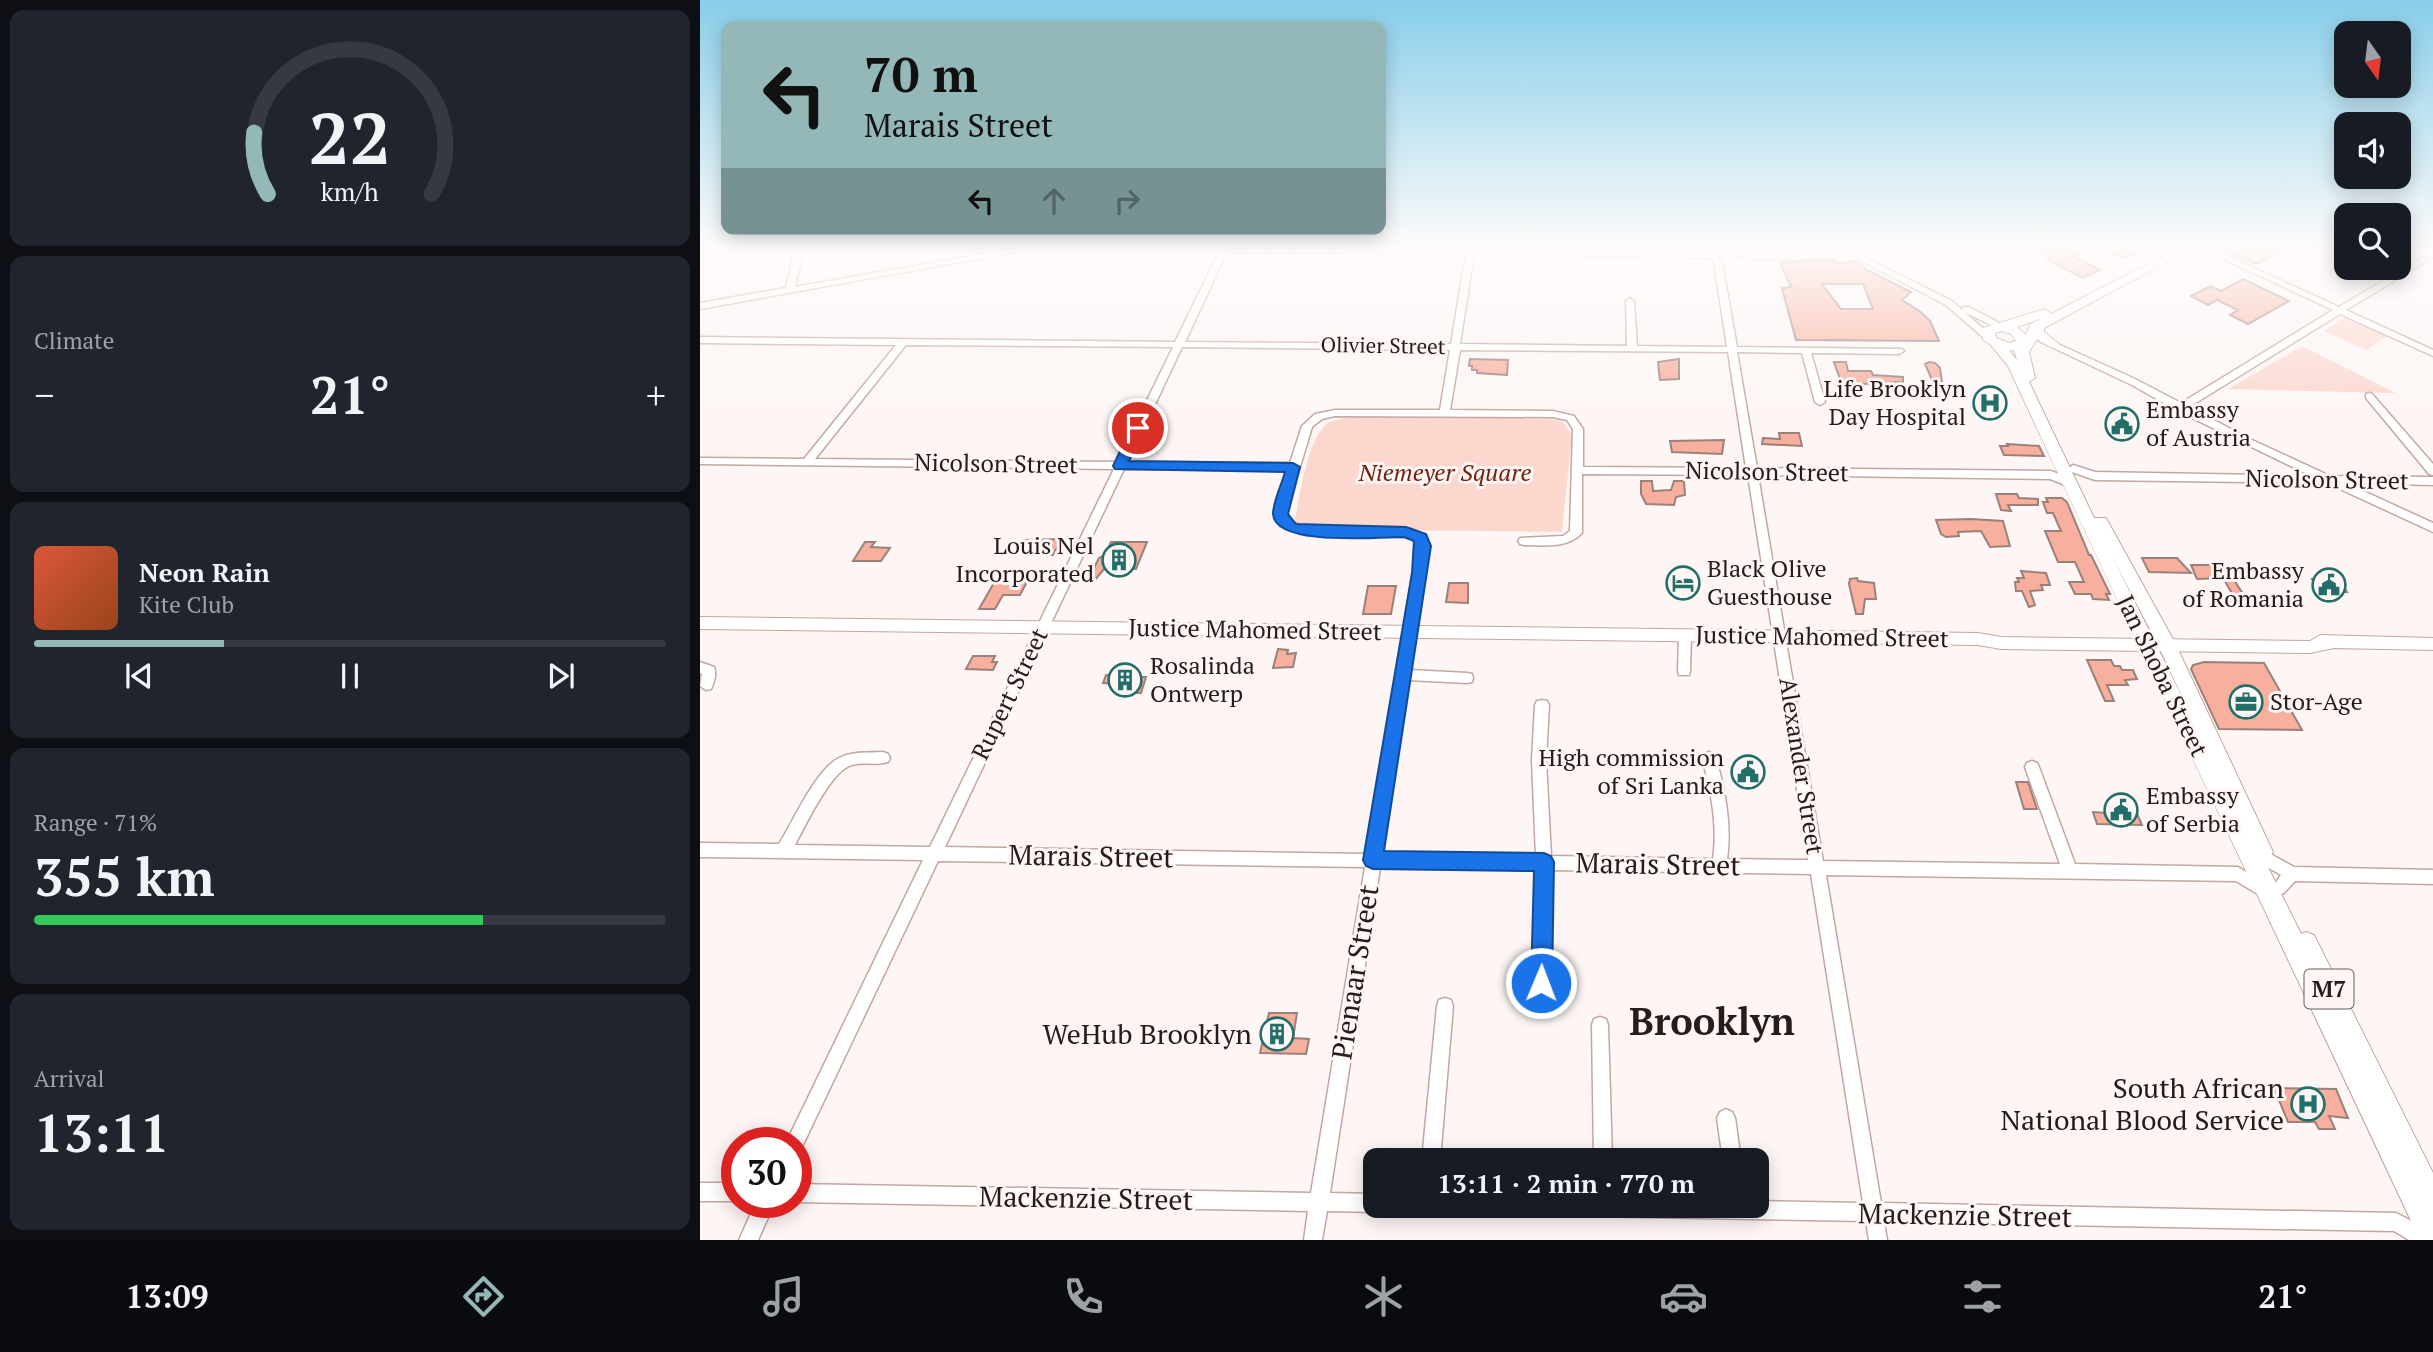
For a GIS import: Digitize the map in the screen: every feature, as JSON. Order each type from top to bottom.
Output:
[{"type":"main road","points":[[2052,344],[2038,334],[2026,338],[1992,340],[1990,329],[2004,327],[2065,304]]},
{"type":"main road","points":[[2026,338],[2087,304]]},
{"type":"main road","points":[[2004,327],[2026,338]]},
{"type":"main road","name":"Jan Shoba Street","points":[[2026,338],[2028,378],[2072,476]]},
{"type":"main road","name":"Jan Shoba Street","points":[[1992,340],[2014,365],[2072,476],[2133,575],[2154,640],[2193,740],[2252,864],[2280,886],[2429,1201],[2433,1237]]},
{"type":"main road","name":"Justice Mahomed Street","points":[[700,623],[1978,639],[2001,643],[2154,640],[2310,647],[2329,643],[2433,644]]},
{"type":"main road","name":"Jan Shoba Street","points":[[2154,640],[2202,715],[2226,776],[2252,864]]},
{"type":"street","name":"Rupert Street","points":[[802,1127],[1198,304]]},
{"type":"street","points":[[1445,413],[1462,304]]},
{"type":"street","points":[[1630,304],[1632,348]]},
{"type":"street","name":"Alexander Street","points":[[1725,304],[1878,1240]]},
{"type":"street","points":[[1949,304],[1992,340]]},
{"type":"street","points":[[1958,304],[2004,327]]},
{"type":"street","points":[[2324,304],[2433,354]]},
{"type":"street","points":[[2182,407],[2354,304]]},
{"type":"street","points":[[2026,338],[2085,359]]},
{"type":"street","name":"Olivier Street","points":[[700,340],[1899,351]]},
{"type":"street","points":[[807,462],[904,341]]},
{"type":"street","points":[[2052,344],[2428,526],[2433,535]]},
{"type":"street","points":[[1807,350],[1820,402]]},
{"type":"street","points":[[2369,396],[2433,471]]},
{"type":"street","points":[[1421,538],[1406,532],[1306,531],[1291,528],[1284,523],[1280,514],[1307,426],[1324,414],[1553,414],[1567,417],[1578,429],[1574,536],[1560,541],[1524,541]]},
{"type":"street","name":"Nicolson Street","points":[[700,461],[1293,467]]},
{"type":"street","name":"Nicolson Street","points":[[1578,470],[2433,481]]},
{"type":"street","name":"Pienaar Street","points":[[1313,1240],[1423,546],[1421,538]]},
{"type":"street","points":[[1684,671],[1685,636]]},
{"type":"street","points":[[700,667],[709,671],[706,685]]},
{"type":"street","points":[[1402,675],[1467,678]]},
{"type":"street","points":[[1541,1007],[1544,862],[1539,774],[1542,705]]},
{"type":"street","points":[[783,852],[828,777],[839,764],[855,759],[883,758]]},
{"type":"street","points":[[1709,758],[1717,785],[1723,845],[1719,865]]},
{"type":"street","points":[[2032,768],[2069,869]]},
{"type":"street","name":"Marais Street","points":[[700,850],[2069,869],[2252,864]]},
{"type":"street","points":[[2280,886],[2433,877]]},
{"type":"street","points":[[1432,1148],[1446,1006]]},
{"type":"street","points":[[1600,1025],[1603,1148]]},
{"type":"street","points":[[1726,1118],[1730,1148]]},
{"type":"street","points":[[700,1192],[721,1192]]},
{"type":"street","name":"Mackenzie Street","points":[[812,1194],[1363,1203]]},
{"type":"street","points":[[2396,1222],[2429,1201]]},
{"type":"street","name":"Mackenzie Street","points":[[1769,1209],[2396,1222],[2428,1240]]},
{"type":"street","points":[[748,1240],[758,1218]]},
{"type":"green space","points":[[2346,317],[2388,336],[2366,350],[2324,331]]},
{"type":"green space","points":[[2302,346],[2395,393],[2228,389]]},
{"type":"green space","name":"Niemeyer Square","points":[[1403,416],[1562,421],[1572,435],[1562,532],[1293,529],[1309,457],[1320,431],[1328,423],[1350,418]]},
{"type":"building","points":[[1786,304],[1837,304],[1841,309],[1873,309],[1871,304],[1908,304],[1930,321],[1939,341],[1796,340]]},
{"type":"building","points":[[2225,304],[2284,304],[2248,324],[2230,315],[2238,310]]},
{"type":"building","points":[[1470,359],[1508,360],[1507,375],[1477,373],[1477,370],[1472,370],[1472,366],[1469,366]]},
{"type":"building","points":[[1679,359],[1679,379],[1660,380],[1658,362]]},
{"type":"building","points":[[1834,362],[1846,362],[1848,371],[1871,371],[1873,375],[1903,377],[1903,382],[1842,385]]},
{"type":"building","points":[[1929,362],[1940,368],[1942,382],[1933,382],[1925,364]]},
{"type":"building","points":[[1779,433],[1799,433],[1802,446],[1762,444],[1763,438],[1780,439]]},
{"type":"building","points":[[1724,440],[1722,454],[1672,452],[1670,441]]},
{"type":"building","points":[[2007,444],[2039,446],[2044,456],[2004,455],[2000,446],[2008,446]]},
{"type":"building","points":[[1641,481],[1652,481],[1653,491],[1671,490],[1674,481],[1684,481],[1685,495],[1676,497],[1674,505],[1646,504],[1641,494]]},
{"type":"building","points":[[1996,494],[2017,494],[2019,498],[2038,499],[2038,505],[2008,505],[2011,511],[2001,510]]},
{"type":"building","points":[[2046,498],[2062,498],[2067,502],[2089,555],[2110,594],[2106,594],[2109,600],[2093,599],[2091,594],[2075,594],[2069,582],[2084,582],[2075,562],[2058,562],[2045,531],[2061,531],[2053,513],[2047,513],[2043,502],[2048,502]]},
{"type":"building","points":[[1936,520],[2003,521],[2010,546],[1990,547],[1981,531],[1958,532],[1959,536],[1946,537],[1941,534]]},
{"type":"building","points":[[1062,539],[1053,555],[1023,555],[1026,550],[1019,550],[1024,540]]},
{"type":"building","points":[[865,542],[875,542],[871,547],[890,548],[881,561],[853,561]]},
{"type":"building","name":"Louis Nel Incorporated","points":[[1111,542],[1147,542],[1136,569],[1104,569],[1095,580],[1082,580],[1086,572],[1092,572],[1099,558],[1105,555]]},
{"type":"building","points":[[2142,558],[2177,558],[2191,573],[2149,572]]},
{"type":"building","points":[[2191,565],[2222,565],[2251,606],[2224,606],[2218,595],[2233,595],[2223,578],[2197,579]]},
{"type":"building","points":[[2021,571],[2046,573],[2050,585],[2041,585],[2043,590],[2030,591],[2035,605],[2029,607],[2022,591],[2016,591],[2015,582],[2019,582],[2017,578],[2024,578]]},
{"type":"building","points":[[1857,578],[1858,581],[1874,583],[1876,599],[1865,599],[1863,614],[1856,614],[1849,584],[1850,579]]},
{"type":"building","name":"Embassy of Romania","points":[[2312,579],[2338,579],[2347,592],[2320,592]]},
{"type":"building","points":[[995,581],[1027,582],[1020,595],[1003,595],[995,609],[979,609]]},
{"type":"building","points":[[1449,583],[1468,583],[1468,603],[1446,602]]},
{"type":"building","points":[[1368,586],[1396,586],[1391,614],[1363,614]]},
{"type":"building","points":[[1278,649],[1288,650],[1287,654],[1296,653],[1293,667],[1273,668]]},
{"type":"building","points":[[973,656],[995,656],[992,662],[997,662],[993,670],[966,669]]},
{"type":"building","points":[[2087,660],[2111,660],[2114,666],[2120,666],[2122,670],[2133,670],[2137,679],[2125,680],[2128,685],[2107,685],[2114,701],[2105,701]]},
{"type":"building","name":"Stor-Age","points":[[2204,662],[2264,663],[2302,730],[2219,729],[2191,669],[2193,665]]},
{"type":"building","name":"Rosalinda Ontwerp","points":[[1118,670],[1130,671],[1129,677],[1146,677],[1141,693],[1119,693],[1122,684],[1103,683],[1106,675],[1116,676]]},
{"type":"building","points":[[2016,782],[2028,782],[2037,809],[2024,809]]},
{"type":"building","name":"Embassy of Serbia","points":[[2105,807],[2134,807],[2142,825],[2097,824],[2093,812],[2107,813]]},
{"type":"building","name":"WeHub Brooklyn","points":[[1269,1013],[1297,1013],[1293,1038],[1309,1039],[1306,1054],[1260,1053]]},
{"type":"building","points":[[2274,1088],[2336,1089],[2348,1118],[2329,1116],[2335,1129],[2319,1129],[2315,1122],[2288,1122]]},
{"type":"place","name":"Life Brooklyn Day Hospital","points":[[1990,403]]},
{"type":"place","name":"Embassy of Austria","points":[[2122,424]]},
{"type":"place","name":"Louis Nel Incorporated","points":[[1119,560]]},
{"type":"place","name":"Black Olive Guesthouse","points":[[1683,583]]},
{"type":"place","name":"Embassy of Romania","points":[[2329,585]]},
{"type":"place","name":"Rosalinda Ontwerp","points":[[1125,680]]},
{"type":"place","name":"Stor-Age","points":[[2246,702]]},
{"type":"place","name":"High commission of Sri Lanka","points":[[1748,772]]},
{"type":"place","name":"Embassy of Serbia","points":[[2121,810]]},
{"type":"place","name":"WeHub Brooklyn","points":[[1277,1034]]},
{"type":"place","name":"South African National Blood Service","points":[[2308,1104]]},
{"type":"district","name":"Brooklyn","points":[[1712,1022]]},
{"type":"route","points":[[1138,428],[1120,466],[1293,467],[1280,514],[1284,523],[1291,528],[1299,531],[1406,532],[1421,538],[1423,546],[1419,573],[1373,860],[1544,862],[1541,983]]}]
